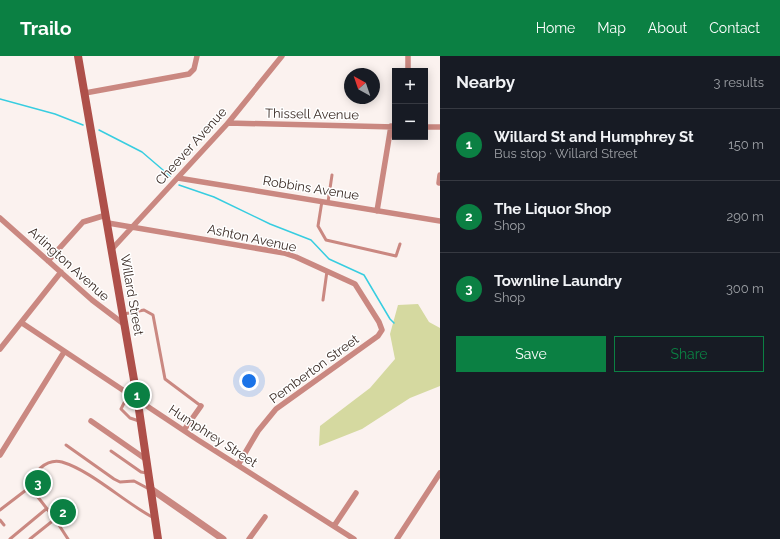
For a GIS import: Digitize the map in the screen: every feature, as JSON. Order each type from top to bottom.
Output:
[{"type":"main road","name":"Willard Street","points":[[78,56],[138,399],[158,539]]},
{"type":"street","points":[[85,93],[189,74],[194,69],[197,56]]},
{"type":"street","name":"Cheever Avenue","points":[[112,249],[228,123],[282,56]]},
{"type":"street","points":[[408,56],[408,68]]},
{"type":"street","name":"Thissell Avenue","points":[[228,123],[392,127]]},
{"type":"street","points":[[428,127],[440,128]]},
{"type":"street","points":[[377,211],[392,132]]},
{"type":"street","points":[[439,183],[440,175]]},
{"type":"street","name":"Robbins Avenue","points":[[178,178],[440,221]]},
{"type":"street","name":"Arlington Avenue","points":[[0,218],[111,316],[125,326]]},
{"type":"street","points":[[48,261],[83,222],[107,219]]},
{"type":"street","name":"Ashton Avenue","points":[[107,219],[133,226],[284,253],[355,284],[379,322],[382,330],[381,333]]},
{"type":"street","points":[[0,349],[61,272]]},
{"type":"street","name":"Humphrey Street","points":[[22,323],[64,352],[354,539]]},
{"type":"street","name":"Pemberton Street","points":[[238,465],[258,431],[276,410],[381,333]]},
{"type":"street","points":[[0,455],[64,352]]},
{"type":"street","points":[[184,430],[201,406]]},
{"type":"street","points":[[91,421],[147,460]]},
{"type":"street","points":[[397,539],[440,473]]},
{"type":"street","points":[[151,489],[223,539]]},
{"type":"street","points":[[334,526],[356,493]]},
{"type":"street","points":[[250,539],[265,517]]},
{"type":"lane","points":[[328,202],[332,175]]},
{"type":"lane","points":[[322,201],[318,226],[326,240],[396,256],[400,244]]},
{"type":"lane","points":[[323,300],[327,271]]},
{"type":"lane","points":[[123,314],[144,310],[153,315],[165,378],[201,406]]},
{"type":"lane","points":[[129,393],[121,409],[130,418],[141,421]]},
{"type":"lane","points":[[66,445],[114,479],[120,482],[134,481],[151,489]]},
{"type":"lane","points":[[111,451],[141,472],[149,474]]},
{"type":"lane","points":[[68,539],[55,519],[30,487],[31,477],[43,465],[61,462],[82,472],[155,519]]},
{"type":"lane","points":[[0,510],[30,487]]},
{"type":"lane","points":[[10,539],[46,509]]},
{"type":"lane","points":[[30,539],[55,519]]},
{"type":"lane","points":[[0,520],[4,525]]},
{"type":"green space","points":[[418,304],[429,322],[440,328],[440,386],[410,398],[362,429],[319,446],[320,426],[370,388],[395,359],[390,334],[398,305]]},
{"type":"waterway","points":[[0,99],[55,114],[83,125]]},
{"type":"waterway","points":[[99,130],[142,152],[170,176]]},
{"type":"waterway","points":[[179,185],[214,197],[270,224],[311,240],[329,259],[364,275],[390,319],[394,323]]},
{"type":"place","name":"Willard St and Humphrey St","points":[[137,395]]},
{"type":"place","name":"Townline Laundry","points":[[38,483]]},
{"type":"place","name":"The Liquor Shop","points":[[63,512]]}]
